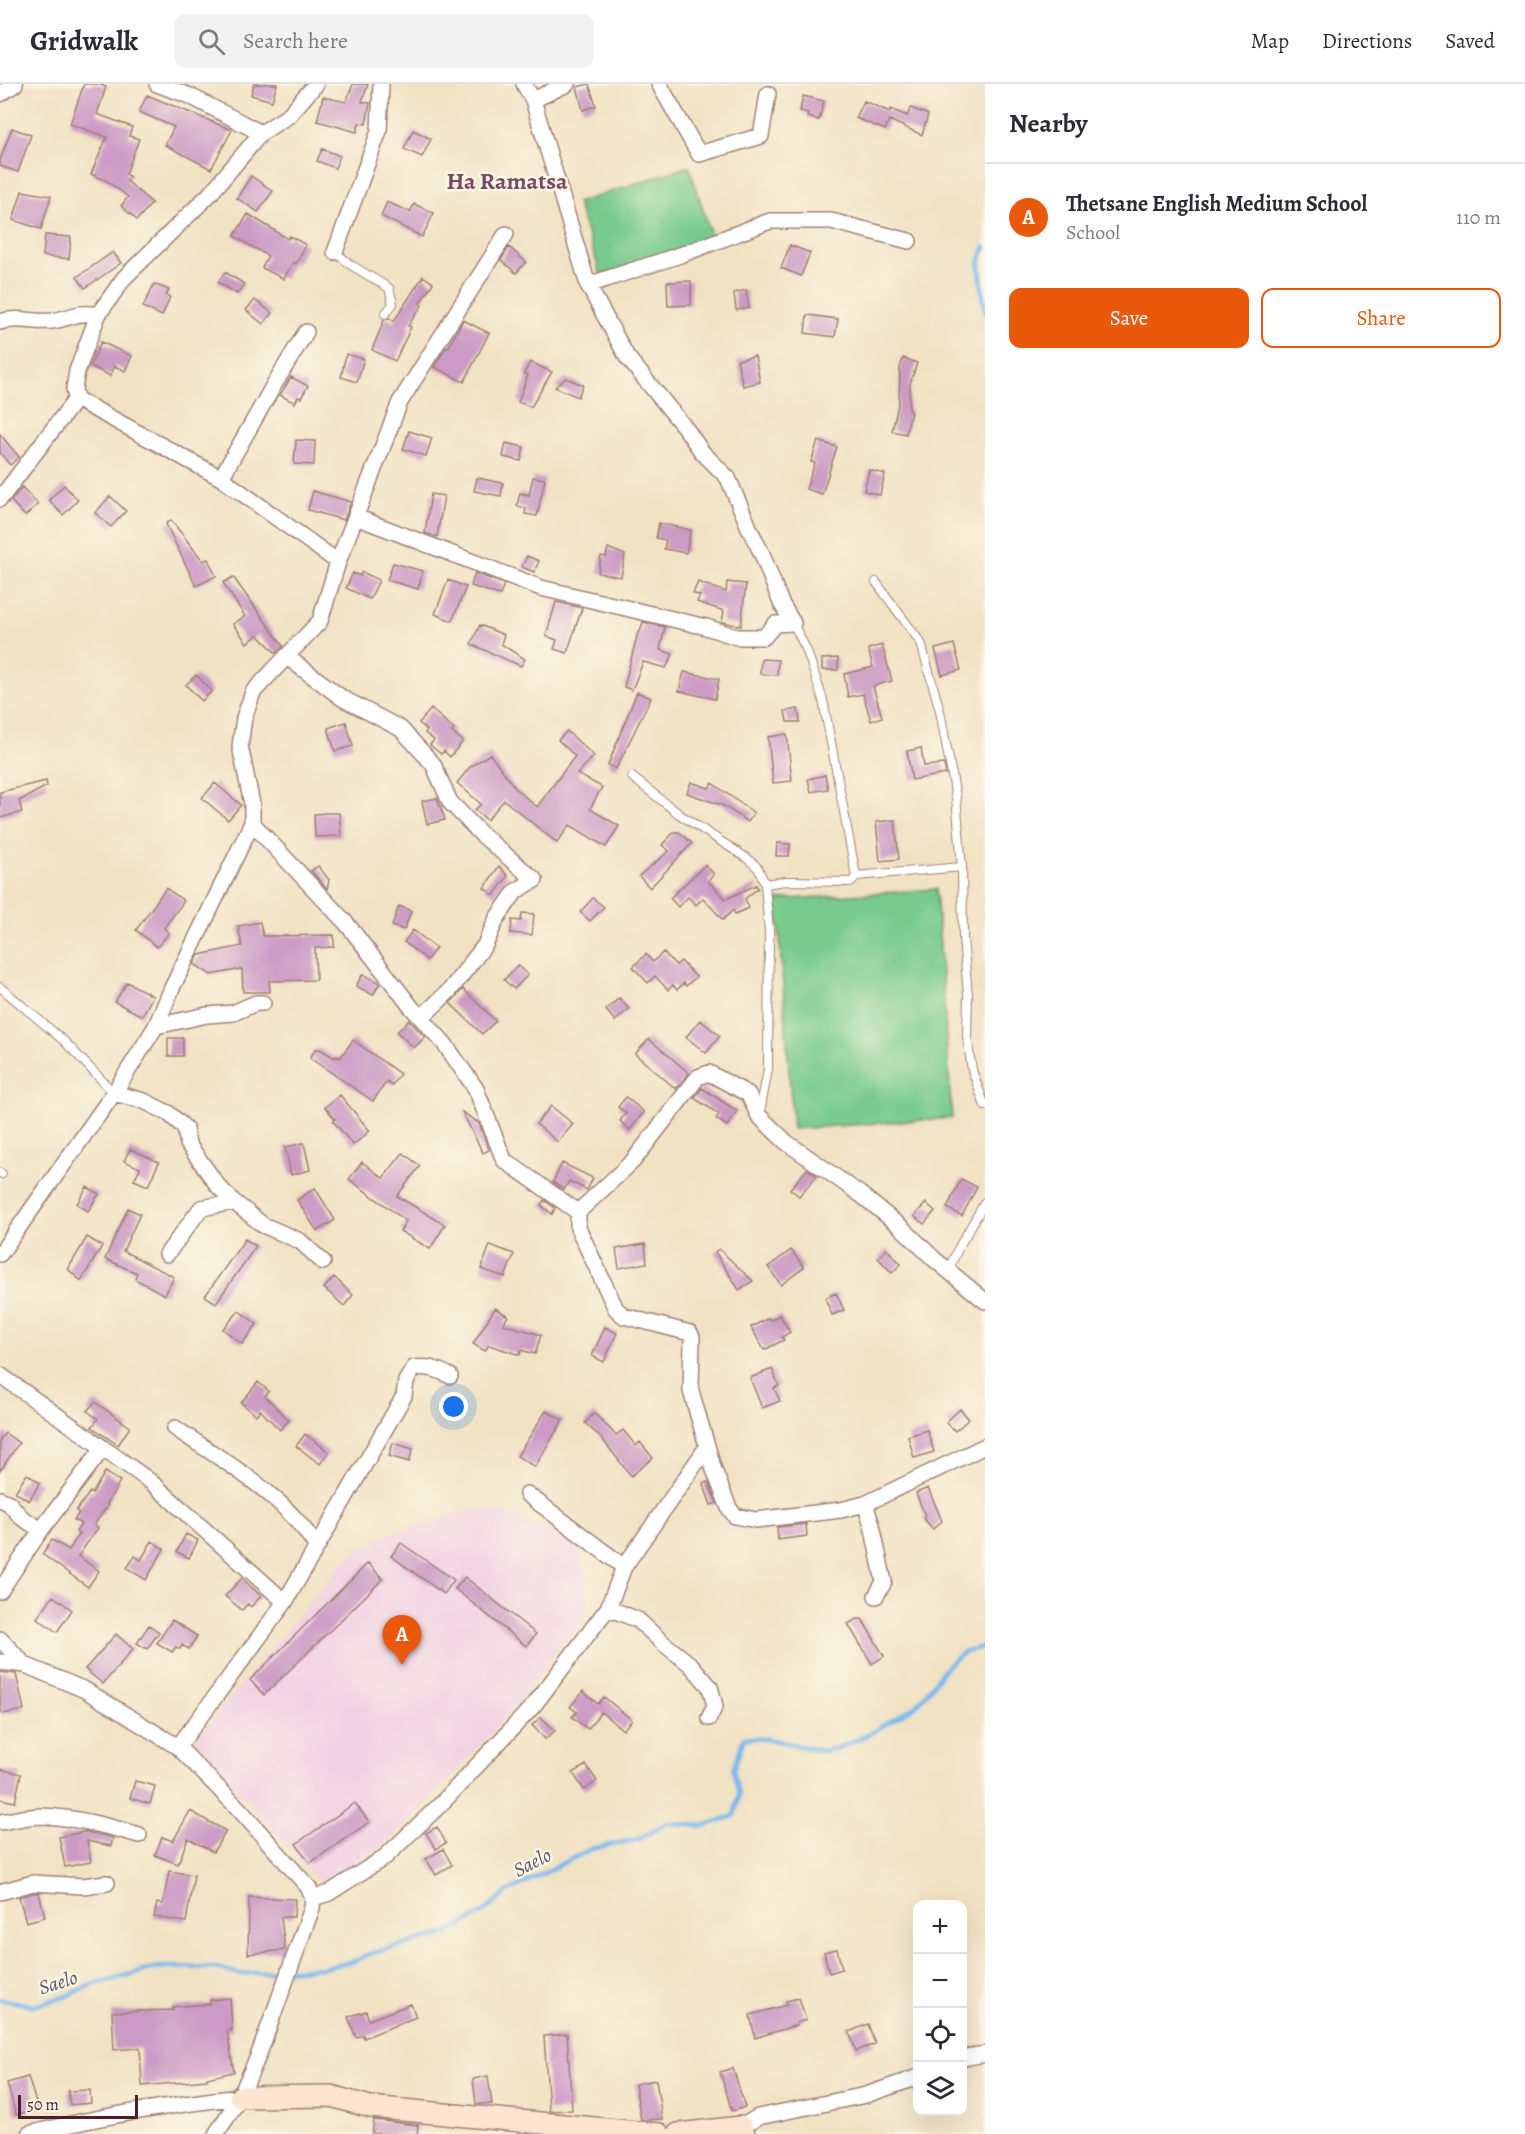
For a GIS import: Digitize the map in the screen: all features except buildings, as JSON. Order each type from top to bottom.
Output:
[{"type":"street","points":[[0,94],[15,84]]},
{"type":"street","points":[[157,84],[190,96],[261,133]]},
{"type":"street","points":[[0,499],[76,399],[74,389],[77,371],[98,315],[124,278],[210,194],[261,133],[288,116],[316,84]]},
{"type":"street","points":[[335,252],[379,131],[381,84]]},
{"type":"street","points":[[356,517],[541,588],[706,627],[737,637],[764,637],[775,624],[793,623],[780,603],[762,554],[728,478],[702,452],[627,357],[588,285],[533,100],[524,84]]},
{"type":"street","points":[[533,100],[567,84]]},
{"type":"street","points":[[659,84],[699,154],[761,136],[768,94]]},
{"type":"street","points":[[588,285],[680,255],[770,221],[831,221],[909,241]]},
{"type":"street","points":[[0,1254],[114,1093],[156,1026],[252,823],[252,804],[240,746],[241,731],[253,692],[320,621],[338,562],[399,402],[506,234]]},
{"type":"street","points":[[0,322],[10,318],[50,321],[83,312],[98,315]]},
{"type":"street","points":[[221,478],[306,332]]},
{"type":"street","points":[[76,399],[221,478],[338,562]]},
{"type":"street","points":[[287,657],[342,698],[401,729],[433,764],[450,802],[481,834],[535,880],[516,891],[497,918],[485,945],[450,990],[421,1018]]},
{"type":"street","points":[[252,823],[346,924],[421,1018],[444,1043],[476,1089],[504,1160],[578,1212]]},
{"type":"street","points":[[156,1026],[207,1015],[233,1013],[256,1003],[263,1003]]},
{"type":"street","points":[[985,1300],[948,1271],[901,1227],[860,1194],[786,1142],[759,1116],[748,1094],[709,1073],[698,1077],[633,1161],[578,1212],[578,1228],[616,1309],[624,1316],[690,1333],[692,1337],[691,1392],[714,1470],[729,1508],[735,1516],[756,1520],[831,1511],[865,1504],[985,1446]]},
{"type":"street","points":[[114,1093],[144,1101],[168,1113],[184,1128],[188,1144],[218,1186],[234,1202],[263,1225],[300,1240],[323,1262]]},
{"type":"street","points":[[167,1254],[201,1208],[234,1202]]},
{"type":"street","points":[[178,1747],[285,1602],[404,1396],[409,1374],[414,1368],[424,1367],[434,1368],[450,1376]]},
{"type":"street","points":[[0,1375],[150,1481],[285,1602]]},
{"type":"street","points":[[175,1428],[259,1485],[307,1532],[316,1546]]},
{"type":"street","points":[[313,1898],[329,1893],[385,1857],[440,1805],[534,1705],[608,1608],[624,1567],[707,1447]]},
{"type":"street","points":[[0,1591],[40,1530],[104,1448]]},
{"type":"street","points":[[527,1494],[624,1567]]},
{"type":"street","points":[[0,1499],[9,1503],[21,1517],[40,1530]]},
{"type":"street","points":[[865,1504],[872,1525],[884,1582],[876,1596]]},
{"type":"street","points":[[608,1608],[638,1620],[690,1665],[710,1687],[715,1706],[709,1718]]},
{"type":"street","points":[[0,1639],[25,1665]]},
{"type":"street","points":[[0,1662],[25,1665],[85,1690],[178,1747],[309,1888],[313,1898],[312,1908],[259,2054],[240,2097],[216,2134]]},
{"type":"street","points":[[0,1822],[40,1816],[54,1817],[92,1823],[139,1835]]},
{"type":"street","points":[[0,1892],[33,1883],[83,1886],[107,1883]]},
{"type":"street","points":[[967,2057],[985,2054]]},
{"type":"street","points":[[678,2134],[742,2131],[758,2117],[866,2095],[913,2079]]},
{"type":"street","points":[[29,2134],[82,2120],[189,2103],[240,2097],[331,2096],[370,2107],[658,2134]]},
{"type":"lane","points":[[335,252],[351,265],[389,288],[393,304],[385,314]]},
{"type":"lane","points":[[876,582],[921,643],[940,711],[956,797],[962,867],[963,938],[968,995],[967,1037],[972,1070],[985,1106]]},
{"type":"lane","points":[[765,884],[785,881],[852,882],[856,876],[823,700],[807,651],[793,623]]},
{"type":"lane","points":[[632,777],[679,814],[748,859],[758,868],[765,884],[769,932],[768,1069],[759,1116]]},
{"type":"lane","points":[[856,876],[962,867]]},
{"type":"lane","points":[[0,987],[64,1041],[114,1093]]},
{"type":"lane","points":[[948,1271],[959,1247],[981,1218],[985,1202]]},
{"type":"shaded area","points":[[466,1510],[505,1512],[571,1541],[585,1569],[589,1612],[504,1719],[388,1842],[321,1883],[193,1742],[350,1555],[388,1535]]},
{"type":"green space","points":[[689,166],[712,238],[601,275],[577,203]]},
{"type":"green space","points":[[936,889],[952,1118],[793,1129],[777,900]]},
{"type":"waterway","points":[[985,247],[979,263],[985,313]]},
{"type":"waterway","name":"Saelo","points":[[0,1999],[34,2006],[67,1996],[91,1985],[158,1967],[215,1968],[241,1974],[321,1968],[349,1963],[375,1952],[448,1933],[481,1914],[509,1891],[591,1849],[639,1839],[667,1823],[703,1826],[734,1816],[739,1794],[733,1770],[744,1738],[768,1739],[822,1751],[838,1748],[869,1734],[916,1706],[947,1666],[964,1652],[985,1646]]},
{"type":"place","name":"Thetsane English Medium School","points":[[402,1665]]},
{"type":"district","name":"Ha Ramatsa","points":[[507,181]]}]
